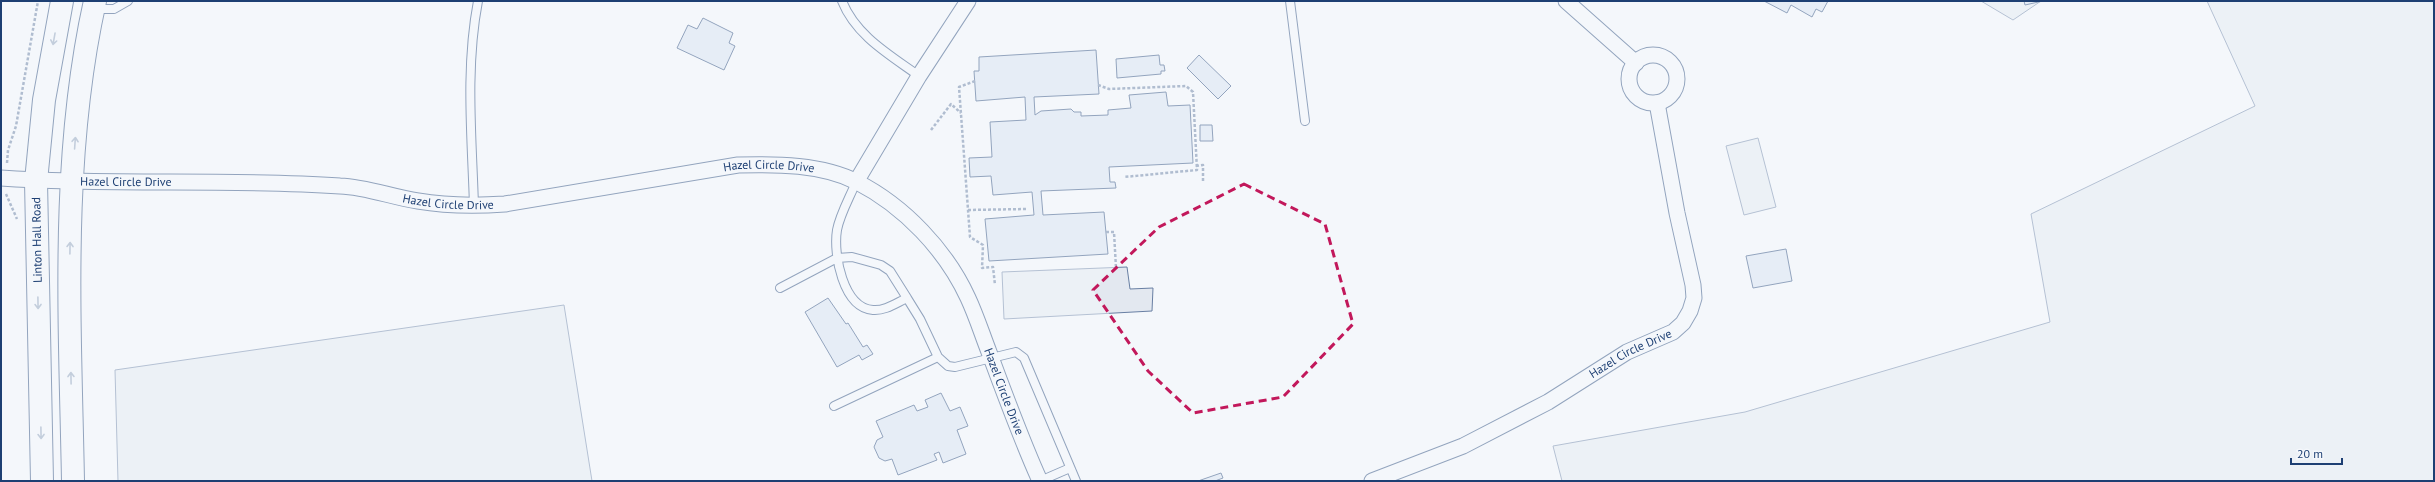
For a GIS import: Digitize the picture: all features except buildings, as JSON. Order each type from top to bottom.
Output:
[{"type":"main road","name":"Linton Hall Road","points":[[42,481],[36,180],[44,100],[62,1]]},
{"type":"main road","points":[[73,481],[70,291],[72,182],[82,67],[94,5]]},
{"type":"street","points":[[856,182],[919,76],[968,1]]},
{"type":"street","points":[[1566,1],[1636,63]]},
{"type":"street","points":[[1650,55],[1666,58],[1676,70],[1677,78],[1674,92],[1664,101],[1657,103],[1643,100],[1632,90],[1630,76],[1636,63],[1650,55]]},
{"type":"street","name":"Hazel Circle Drive","points":[[1372,481],[1463,446],[1548,402],[1627,352],[1673,332],[1683,323],[1690,311],[1694,298],[1693,285],[1677,213],[1657,103]]},
{"type":"street","name":"Hazel Circle Drive","points":[[1,178],[72,182],[341,186],[369,190],[416,201],[474,206],[505,204],[738,165],[770,164],[804,168],[856,182],[910,220],[932,243],[956,275],[968,298],[1020,438],[1040,481]]},
{"type":"lane","points":[[94,5],[114,9],[128,1]]},
{"type":"lane","points":[[474,206],[470,70],[473,27],[478,1]]},
{"type":"lane","points":[[842,1],[856,26],[872,42],[919,76]]},
{"type":"lane","points":[[1290,1],[1305,121]]},
{"type":"lane","points":[[856,182],[837,228],[837,258],[842,280],[860,306],[868,310],[885,309],[907,298]]},
{"type":"lane","points":[[780,288],[837,258],[852,257],[881,265],[890,271],[920,319],[938,357],[948,366],[955,368],[1016,352],[1024,358],[1076,481]]},
{"type":"lane","points":[[834,406],[938,357]]},
{"type":"lane","points":[[1040,481],[1070,468]]},
{"type":"path","points":[[8,150],[16,126],[38,1]]},
{"type":"path","points":[[975,81],[959,87],[970,237],[983,245],[982,268],[992,267],[995,284]]},
{"type":"path","points":[[1098,85],[1109,89],[1186,86],[1193,92],[1197,170],[1124,177]]},
{"type":"path","points":[[931,130],[951,104],[961,113]]},
{"type":"path","points":[[1196,166],[1203,165],[1203,182]]},
{"type":"path","points":[[968,210],[1026,209]]},
{"type":"path","points":[[1106,232],[1114,232],[1116,268]]},
{"type":"highlighted area","points":[[1244,184],[1325,224],[1353,324],[1283,397],[1193,413],[1148,371],[1093,290],[1159,227]]},
{"type":"shaded area","points":[[1981,1],[2041,1],[2013,20]]},
{"type":"shaded area","points":[[2207,1],[2434,1],[2434,481],[1562,481],[1553,446],[1745,412],[2050,322],[2031,214],[2255,106]]},
{"type":"shaded area","points":[[1758,138],[1776,207],[1744,215],[1726,146]]},
{"type":"shaded area","points":[[1127,267],[1130,289],[1153,288],[1152,311],[1004,319],[1002,272]]},
{"type":"shaded area","points":[[564,305],[592,481],[118,481],[115,370]]}]
